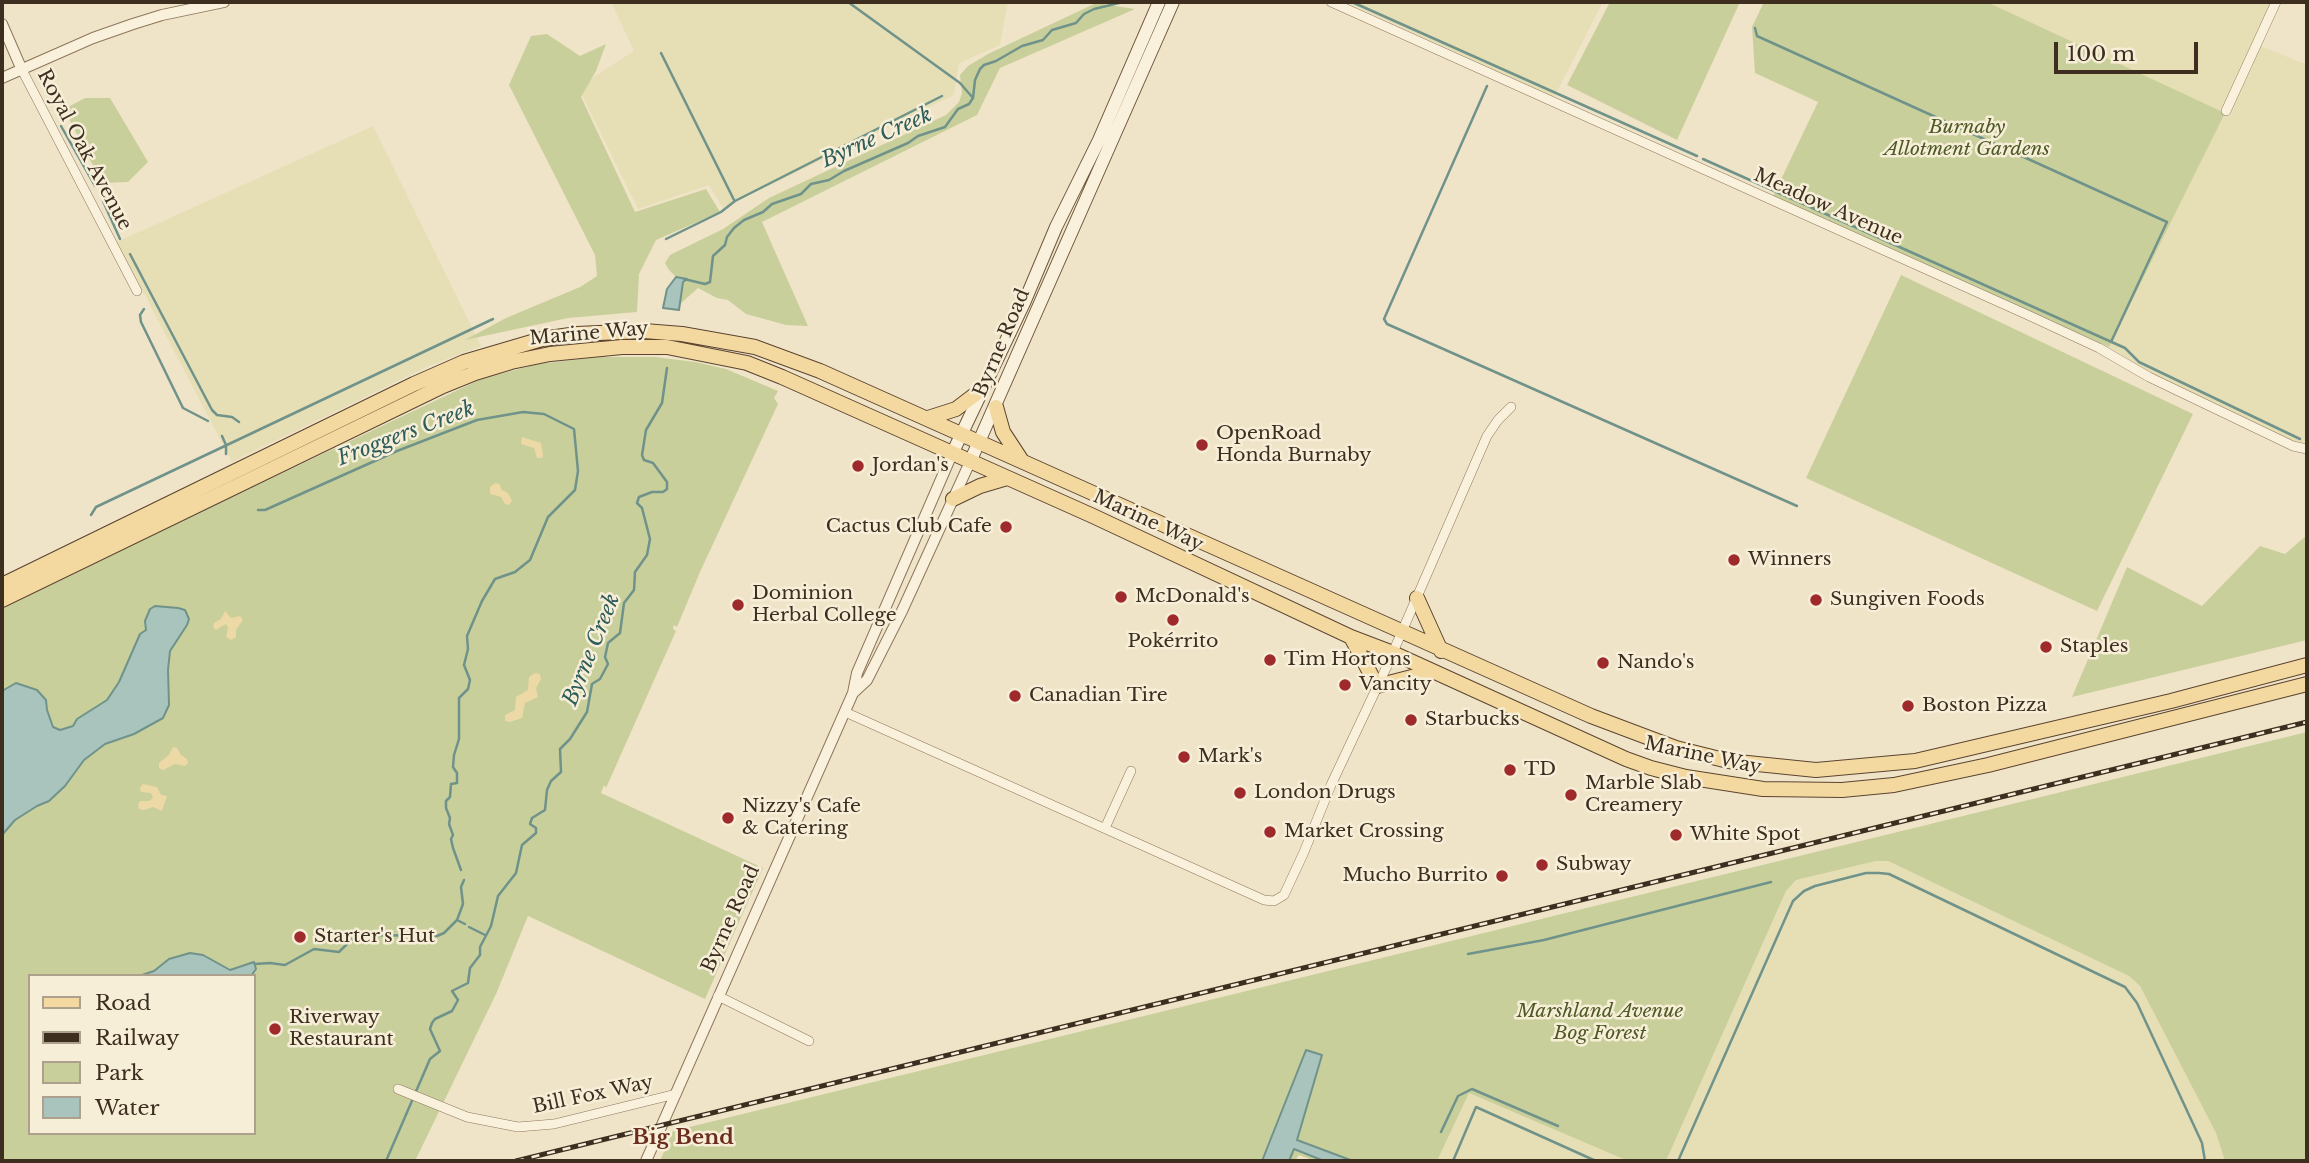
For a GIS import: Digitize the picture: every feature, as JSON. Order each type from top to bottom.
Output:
[{"type":"main road","name":"Byrne Road","points":[[952,454],[1099,140],[1159,2]]},
{"type":"main road","name":"Byrne Road","points":[[970,462],[1174,2]]},
{"type":"main road","name":"Marine Way","points":[[2,585],[414,384],[488,354],[542,339],[577,334],[643,331],[731,342],[755,347],[802,364],[980,441],[1023,463],[1591,716],[1676,748],[1728,761],[1816,770],[1889,765],[1944,756],[2307,665]]},
{"type":"main road","name":"Marine Way","points":[[2,600],[443,386],[511,362],[550,354],[622,347],[667,347],[747,363],[782,377],[1351,637],[1393,653],[1651,768],[1763,789],[1805,790],[1894,785],[1940,776],[2307,684]]},
{"type":"main road","points":[[928,418],[956,409],[981,390]]},
{"type":"main road","points":[[996,407],[1003,432],[1023,463]]},
{"type":"main road","points":[[953,499],[979,486],[1007,478]]},
{"type":"main road","points":[[1417,598],[1441,651]]},
{"type":"main road","points":[[1351,637],[1377,686],[1432,672]]},
{"type":"street","points":[[2,79],[93,38],[133,24],[224,2]]},
{"type":"street","name":"Meadow Avenue","points":[[1331,2],[2030,316],[2099,348],[2149,377],[2293,446],[2307,449]]},
{"type":"street","points":[[2226,111],[2276,2]]},
{"type":"street","name":"Royal Oak Avenue","points":[[2,24],[22,69],[137,291]]},
{"type":"street","points":[[845,712],[1264,900],[1274,901],[1284,895],[1304,852],[1331,785],[1402,633],[1487,436],[1497,420],[1511,407]]},
{"type":"street","name":"Byrne Road","points":[[646,1161],[845,712],[857,673],[952,454]]},
{"type":"street","name":"Byrne Road","points":[[853,693],[867,680],[902,611],[970,462]]},
{"type":"street","points":[[1105,828],[1131,771]]},
{"type":"street","points":[[718,996],[809,1041]]},
{"type":"street","name":"Bill Fox Way","points":[[398,1089],[484,1121],[518,1127],[539,1127],[676,1094]]},
{"type":"shaded area","points":[[611,2],[1008,2],[1000,45],[959,63],[954,95],[723,208],[709,185],[638,209],[578,87],[634,51]]},
{"type":"shaded area","points":[[1346,2],[1603,2],[1554,97]]},
{"type":"shaded area","points":[[1987,2],[2272,2],[2223,112]]},
{"type":"shaded area","points":[[2261,46],[2307,65],[2307,442],[2293,441],[2148,371],[2109,347]]},
{"type":"shaded area","points":[[373,126],[481,346],[429,366],[232,462],[117,242]]},
{"type":"shaded area","points":[[1876,861],[1888,861],[2129,976],[2140,986],[2216,1133],[2225,1161],[1666,1161],[1786,891],[1796,880]]},
{"type":"shaded area","points":[[1469,1093],[1628,1161],[1437,1161]]},
{"type":"green space","points":[[1610,2],[1740,2],[1677,140],[1567,85]]},
{"type":"green space","name":"Burnaby Allotment Gardens","points":[[1764,2],[1987,2],[2225,113],[2109,347],[1773,196],[1818,102],[1755,73],[1752,27]]},
{"type":"green space","points":[[1096,3],[1135,9],[1000,68],[977,115],[762,222],[808,326],[786,325],[746,314],[728,300],[717,298],[698,288],[680,304],[683,282],[686,279],[676,277],[669,270],[665,263],[670,255],[723,229],[769,198],[946,115],[959,102],[962,93],[960,75],[968,66]]},
{"type":"green space","points":[[547,34],[580,56],[606,44],[596,71],[581,97],[635,212],[706,189],[720,212],[656,240],[639,274],[637,312],[568,318],[465,340],[506,318],[580,287],[597,276],[595,255],[509,85],[531,36]]},
{"type":"green space","points":[[85,98],[110,98],[148,162],[128,182],[102,183],[64,109]]},
{"type":"green space","points":[[1901,275],[2193,414],[2097,611],[1806,478]]},
{"type":"green space","points":[[598,357],[655,357],[726,369],[778,391],[774,398],[778,404],[677,627],[674,625],[673,629],[676,631],[606,788],[604,785],[601,793],[763,868],[705,999],[528,916],[496,994],[415,1161],[2,1161],[2,609],[481,379],[538,364]]},
{"type":"green space","points":[[2307,535],[2307,640],[2072,697],[2127,567],[2202,606],[2260,546],[2285,554]]},
{"type":"green space","name":"Marshland Avenue Bog Forest","points":[[2307,732],[2307,1161],[2225,1161],[2216,1133],[2140,986],[2129,976],[1888,861],[1876,861],[1796,880],[1786,891],[1666,1161],[1628,1161],[1469,1093],[1437,1161],[1315,1161],[1299,1155],[1295,1161],[660,1161],[673,1131]]},
{"type":"sand","points":[[522,437],[541,443],[542,458],[537,458],[534,448],[521,444]]},
{"type":"sand","points":[[495,483],[508,493],[512,501],[509,505],[505,504],[501,497],[490,494],[490,487]]},
{"type":"sand","points":[[225,611],[231,618],[240,616],[243,620],[236,630],[236,637],[231,640],[226,637],[226,624],[216,630],[213,627]]},
{"type":"sand","points":[[535,673],[540,674],[541,679],[536,688],[538,697],[525,703],[522,718],[505,721],[505,715],[515,710],[516,697],[528,690],[529,677]]},
{"type":"sand","points":[[173,747],[177,748],[188,763],[185,766],[175,764],[163,770],[159,768],[159,763],[169,755]]},
{"type":"sand","points":[[143,784],[157,787],[161,795],[167,796],[162,811],[153,807],[139,809],[140,801],[153,798],[151,793],[141,792]]},
{"type":"water","points":[[676,277],[687,279],[683,282],[679,310],[663,308],[667,289]]},
{"type":"water","points":[[155,606],[185,610],[189,619],[170,651],[169,705],[163,718],[134,734],[105,744],[84,760],[65,786],[49,801],[15,820],[2,835],[2,691],[16,683],[37,690],[46,700],[53,727],[60,730],[73,726],[77,719],[107,700],[119,682],[140,634],[146,630],[145,621],[150,609]]},
{"type":"water","points":[[190,953],[203,955],[230,970],[254,962],[256,969],[252,974],[145,974],[154,971],[169,959]]},
{"type":"water","points":[[1306,1050],[1322,1055],[1297,1140],[1353,1161],[1324,1161],[1294,1149],[1289,1161],[1262,1161]]},
{"type":"waterway","points":[[848,2],[960,83],[973,98]]},
{"type":"waterway","name":"Byrne Creek","points":[[684,279],[705,284],[710,282],[713,256],[725,245],[734,228],[744,220],[763,212],[772,204],[801,194],[811,184],[829,180],[918,136],[945,127],[958,109],[969,104],[973,98],[975,80],[984,65],[1022,46],[1043,40],[1052,30],[1076,23],[1084,14],[1094,9],[1123,2]]},
{"type":"waterway","points":[[1352,2],[1697,156]]},
{"type":"waterway","points":[[1755,28],[1757,36],[2167,222],[2111,342]]},
{"type":"waterway","points":[[661,53],[734,200]]},
{"type":"waterway","points":[[1487,86],[1384,319],[1387,324],[1797,506]]},
{"type":"waterway","points":[[666,239],[942,96]]},
{"type":"waterway","points":[[61,126],[95,186]]},
{"type":"waterway","points":[[1703,159],[2125,348],[2139,362],[2300,439]]},
{"type":"waterway","points":[[103,201],[120,239]]},
{"type":"waterway","points":[[130,254],[212,410],[217,415],[232,417],[239,422]]},
{"type":"waterway","points":[[144,309],[140,315],[141,322],[183,408],[208,421]]},
{"type":"waterway","points":[[91,515],[96,507],[493,319]]},
{"type":"waterway","name":"Byrne Creek","points":[[386,1161],[430,1059],[440,1051],[430,1029],[432,1023],[452,1011],[458,1000],[452,991],[468,983],[470,968],[480,955],[480,947],[491,926],[498,896],[516,873],[522,845],[536,833],[536,828],[530,824],[532,818],[545,810],[547,790],[551,781],[561,772],[560,749],[570,739],[587,712],[592,684],[600,679],[608,664],[605,657],[608,643],[620,633],[624,603],[634,590],[635,572],[647,555],[650,539],[642,508],[637,503],[639,497],[667,489],[667,482],[653,463],[644,460],[642,455],[646,430],[662,403],[667,368]]},
{"type":"waterway","name":"Froggers Creek","points":[[258,510],[265,510],[397,451],[477,420],[523,412],[544,414],[574,429],[578,471],[575,490],[548,517],[530,560],[515,572],[495,579],[467,636],[468,649],[464,665],[470,680],[468,689],[459,698],[459,739],[453,767],[457,773],[457,783],[451,784],[450,797],[446,801],[453,835],[451,839],[461,870]]},
{"type":"waterway","name":"Froggers Creek","points":[[222,436],[226,454]]},
{"type":"waterway","points":[[1678,1161],[1793,901],[1815,886],[1866,873],[1889,874],[2125,987],[2137,1003],[2202,1143],[2205,1161]]},
{"type":"waterway","points":[[255,964],[285,965],[314,949],[339,952],[351,940],[363,935],[437,936],[457,920],[463,904],[461,887],[464,880]]},
{"type":"waterway","points":[[1468,954],[1544,940],[1771,882]]},
{"type":"waterway","name":"Froggers Creek","points":[[457,920],[465,924]]},
{"type":"waterway","name":"Froggers Creek","points":[[469,927],[485,935]]},
{"type":"waterway","points":[[1441,1132],[1458,1096],[1472,1089],[1558,1126]]},
{"type":"waterway","points":[[1453,1161],[1476,1107],[1596,1161]]},
{"type":"railway","points":[[516,1161],[2307,722]]},
{"type":"place","name":"OpenRoad Honda Burnaby","points":[[1202,445]]},
{"type":"place","name":"Jordan's","points":[[858,466]]},
{"type":"place","name":"Cactus Club Cafe","points":[[1006,527]]},
{"type":"place","name":"Winners","points":[[1734,560]]},
{"type":"place","name":"McDonald's","points":[[1121,597]]},
{"type":"place","name":"Sungiven Foods","points":[[1816,600]]},
{"type":"place","name":"Dominion Herbal College","points":[[738,605]]},
{"type":"place","name":"Pokérrito","points":[[1173,620]]},
{"type":"place","name":"Staples","points":[[2046,647]]},
{"type":"place","name":"Tim Hortons","points":[[1270,660]]},
{"type":"place","name":"Nando's","points":[[1603,663]]},
{"type":"place","name":"Vancity","points":[[1345,685]]},
{"type":"place","name":"Canadian Tire","points":[[1015,696]]},
{"type":"place","name":"Boston Pizza","points":[[1908,706]]},
{"type":"place","name":"Starbucks","points":[[1411,720]]},
{"type":"place","name":"Mark's","points":[[1184,757]]},
{"type":"place","name":"TD","points":[[1510,770]]},
{"type":"place","name":"London Drugs","points":[[1240,793]]},
{"type":"place","name":"Marble Slab Creamery","points":[[1571,795]]},
{"type":"place","name":"Nizzy's Cafe & Catering","points":[[728,818]]},
{"type":"place","name":"Market Crossing","points":[[1270,832]]},
{"type":"place","name":"White Spot","points":[[1676,835]]},
{"type":"place","name":"Subway","points":[[1542,865]]},
{"type":"place","name":"Mucho Burrito","points":[[1502,876]]},
{"type":"place","name":"Starter's Hut","points":[[300,937]]},
{"type":"place","name":"Riverway Restaurant","points":[[275,1029]]},
{"type":"district","name":"Big Bend","points":[[683,1138]]}]
